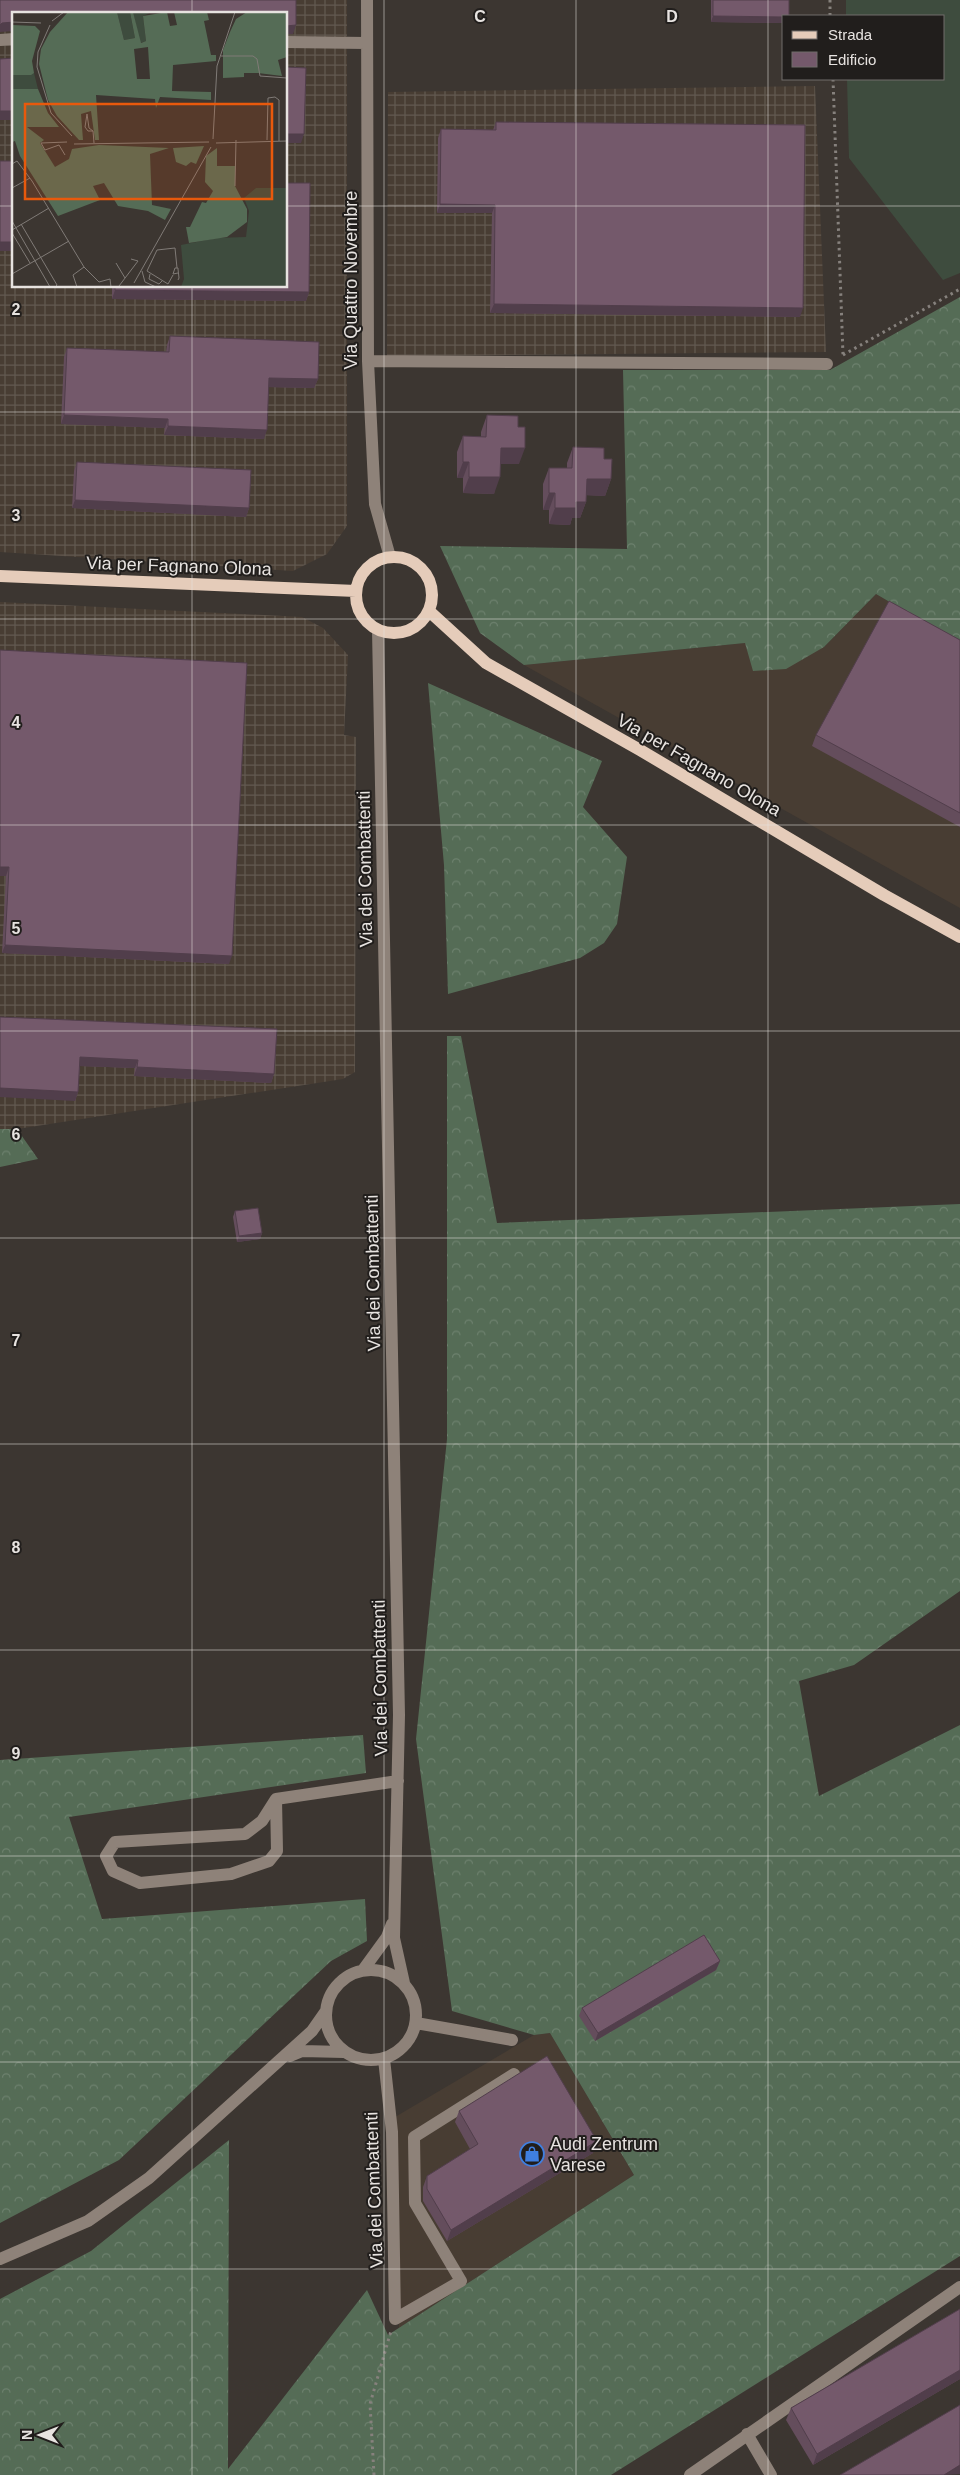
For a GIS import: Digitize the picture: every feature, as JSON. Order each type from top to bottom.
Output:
[{"type":"main road","points":[[390,557],[406,560],[421,568],[428,578],[431,589],[429,611],[422,621],[407,630],[390,633],[378,630],[368,623],[361,614],[356,591],[360,578],[367,568],[378,561],[390,557]]},
{"type":"main road","name":"Via per Fagnano Olona","points":[[0,576],[356,591]]},
{"type":"main road","name":"Via per Fagnano Olona","points":[[429,611],[486,663],[640,750],[884,895],[960,937]]},
{"type":"street","name":"Via Quattro Novembre","points":[[367,0],[368,361],[375,504],[390,557]]},
{"type":"street","points":[[288,42],[366,43]]},
{"type":"street","points":[[368,361],[827,364]]},
{"type":"street","name":"Via dei Combattenti","points":[[378,630],[398,1781],[394,1938],[404,1983],[412,1995],[416,2008],[416,2023]]},
{"type":"street","points":[[276,1799],[398,1781]]},
{"type":"street","points":[[276,1799],[278,1851],[270,1861],[231,1874],[140,1883],[113,1871],[106,1856],[115,1842],[245,1834],[262,1822],[276,1799]]},
{"type":"street","name":"Via dei Combattenti","points":[[0,2260],[88,2220],[149,2178],[190,2143],[231,2102],[312,2031],[326,2011],[332,1992],[338,1984],[354,1973],[364,1970],[388,1937],[394,1917]]},
{"type":"street","points":[[364,1970],[385,1972],[404,1983]]},
{"type":"street","points":[[326,2011],[328,2030],[338,2046],[344,2052],[360,2060],[384,2059],[402,2049],[411,2037],[416,2023],[512,2040]]},
{"type":"street","points":[[283,2058],[302,2050],[344,2052]]},
{"type":"street","name":"Via dei Combattenti","points":[[384,2059],[392,2132],[395,2319]]},
{"type":"street","points":[[392,2132],[414,2137],[514,2074]]},
{"type":"street","points":[[395,2319],[461,2282],[415,2203],[414,2137]]},
{"type":"street","points":[[690,2475],[960,2287]]},
{"type":"street","points":[[747,2434],[771,2475]]},
{"type":"path","points":[[830,0],[830,15]]},
{"type":"path","points":[[833,80],[843,355]]},
{"type":"path","points":[[827,364],[960,289]]},
{"type":"path","points":[[374,2475],[370,2404],[395,2319]]},
{"type":"shaded area","points":[[0,0],[347,0],[347,526],[327,554],[293,571],[0,552]]},
{"type":"shaded area","points":[[815,86],[826,352],[387,356],[388,92]]},
{"type":"shaded area","points":[[876,594],[960,643],[960,908],[524,665],[745,643],[824,647]]},
{"type":"shaded area","points":[[0,602],[302,617],[323,628],[348,655],[344,735],[356,737],[355,1072],[343,1079],[17,1129],[0,1129]]},
{"type":"shaded area","points":[[550,2033],[634,2175],[399,2328],[390,2120],[534,2035]]},
{"type":"green space","points":[[846,0],[960,0],[960,273],[943,280],[849,158],[847,80],[945,80],[945,15],[846,15]]},
{"type":"green space","points":[[960,297],[960,643],[876,594],[824,647],[786,669],[753,671],[745,643],[524,665],[480,633],[440,546],[627,549],[623,370],[830,370]]},
{"type":"green space","points":[[428,683],[602,761],[583,807],[627,857],[617,924],[604,943],[580,958],[448,994],[444,865]]},
{"type":"green space","points":[[447,1036],[461,1036],[497,1223],[960,1204],[960,1591],[854,1665],[799,1681],[819,1796],[960,1725],[960,2256],[611,2475],[0,2475],[0,2299],[91,2251],[229,2140],[228,2469],[367,2290],[388,2335],[634,2175],[550,2033],[534,2035],[452,2011],[416,1739],[447,1439]]},
{"type":"green space","points":[[0,1129],[17,1129],[38,1159],[0,1167]]},
{"type":"green space","points":[[363,1735],[366,1773],[69,1817],[102,1919],[365,1899],[367,1941],[331,1961],[119,2160],[0,2223],[0,1760]]},
{"type":"building","points":[[0,0],[296,0],[296,25],[288,26],[288,12],[12,12],[12,22],[0,25]]},
{"type":"building","points":[[713,0],[789,0],[789,15],[782,15],[782,17],[713,16]]},
{"type":"building","points":[[12,58],[12,111],[0,111],[0,59]]},
{"type":"building","points":[[288,67],[306,68],[304,134],[288,134]]},
{"type":"building","points":[[496,122],[805,125],[803,308],[494,304],[495,205],[440,204],[441,129],[496,130]]},
{"type":"building","points":[[0,161],[12,161],[12,242],[0,242]]},
{"type":"building","points":[[288,183],[310,183],[309,292],[115,290],[115,288],[288,288]]},
{"type":"building","points":[[170,336],[319,342],[318,379],[269,378],[267,430],[168,426],[168,419],[64,415],[67,348],[169,352]]},
{"type":"building","points":[[487,415],[518,416],[518,427],[525,427],[525,448],[501,448],[500,477],[469,477],[469,462],[463,462],[463,436],[486,437]]},
{"type":"building","points":[[573,447],[604,448],[604,459],[612,459],[611,479],[587,479],[586,502],[576,502],[576,508],[555,508],[555,493],[549,493],[549,468],[572,468]]},
{"type":"building","points":[[77,462],[251,470],[249,508],[75,500]]},
{"type":"building","points":[[889,601],[960,640],[960,813],[816,735]]},
{"type":"building","points":[[0,650],[247,663],[232,956],[5,945],[9,867],[0,867]]},
{"type":"building","points":[[0,1017],[277,1029],[274,1074],[137,1067],[138,1060],[80,1057],[78,1092],[0,1088]]},
{"type":"building","points":[[258,1208],[262,1233],[239,1236],[235,1211]]},
{"type":"building","points":[[704,1935],[720,1961],[598,2033],[582,2008]]},
{"type":"building","name":"Audi Zentrum Varese","points":[[547,2056],[597,2141],[451,2230],[427,2189],[427,2176],[478,2144],[459,2111]]},
{"type":"building","points":[[960,2309],[960,2370],[817,2454],[791,2408]]},
{"type":"building","points":[[960,2405],[960,2465],[944,2475],[840,2475]]},
{"type":"place","name":"Audi Zentrum Varese","points":[[532,2154]]}]
